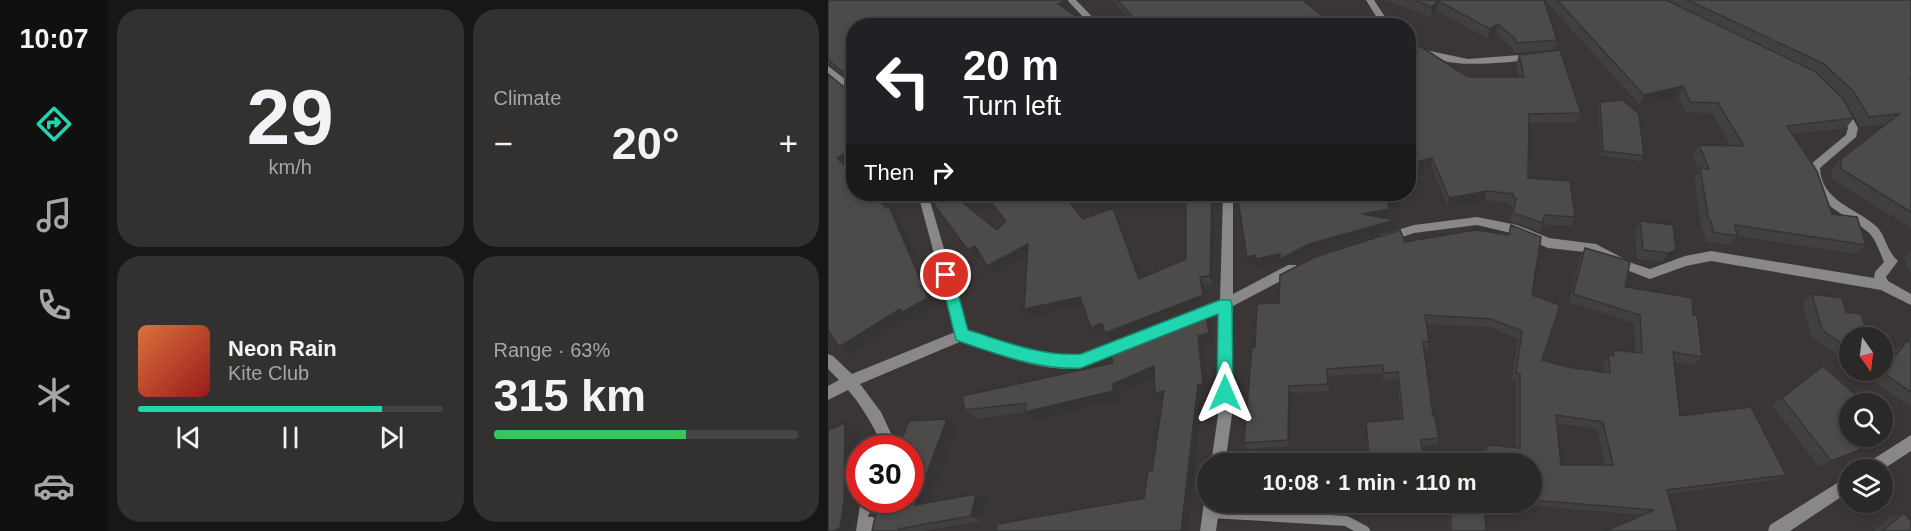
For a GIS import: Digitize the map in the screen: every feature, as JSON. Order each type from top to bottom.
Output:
[{"type":"street","points":[[1071,0],[1089,18]]},
{"type":"street","points":[[1370,0],[1382,18]]},
{"type":"street","points":[[1416,47],[1422,52],[1468,62],[1545,56]]},
{"type":"street","points":[[828,69],[846,85]]},
{"type":"street","points":[[1835,99],[1849,117],[1853,128],[1851,137],[1815,168],[1815,178],[1821,192],[1841,209],[1874,230],[1892,261],[1879,276],[1883,285]]},
{"type":"street","points":[[925,201],[962,335]]},
{"type":"street","points":[[1220,453],[1225,415],[1228,201]]},
{"type":"street","points":[[1368,243],[1414,229],[1477,221],[1517,230],[1548,243],[1596,249],[1628,266],[1650,274],[1684,261],[1712,255],[1883,285],[1911,300]]},
{"type":"street","points":[[1181,321],[1225,304],[1301,265]]},
{"type":"street","points":[[828,393],[851,380],[962,335],[1044,359],[1063,362],[1081,361],[1137,339]]},
{"type":"street","points":[[828,360],[851,380],[877,417],[885,435]]},
{"type":"street","points":[[1886,459],[1911,442]]},
{"type":"street","points":[[1776,531],[1839,489]]},
{"type":"street","points":[[864,531],[867,513]]},
{"type":"street","points":[[1208,531],[1211,513]]},
{"type":"lane","points":[[1264,513],[1346,521],[1365,531]]},
{"type":"building","points":[[828,0],[1066,0],[1058,4],[1079,18],[846,18],[846,74],[828,60]]},
{"type":"building","points":[[1117,0],[1302,0],[1326,18],[1134,18]]},
{"type":"building","points":[[1414,0],[1544,0],[1557,40],[1516,43],[1515,39],[1498,24],[1490,29],[1438,1],[1432,7]]},
{"type":"building","points":[[1557,0],[1666,0],[1816,72],[1843,99],[1854,118],[1787,126],[1817,171],[1832,214],[1857,217],[1866,245],[1735,225],[1737,236],[1713,232],[1700,168],[1709,169],[1699,145],[1744,146],[1718,103],[1690,102],[1683,86],[1644,95]]},
{"type":"building","points":[[1688,0],[1911,0],[1911,212],[1841,169],[1841,159],[1899,114],[1869,117],[1854,92],[1824,64]]},
{"type":"building","points":[[1416,44],[1468,77],[1524,77],[1519,55],[1560,50],[1581,113],[1529,114],[1528,178],[1570,181],[1575,217],[1544,215],[1543,223],[1513,213],[1516,198],[1513,194],[1487,191],[1449,198],[1432,158],[1416,162]]},
{"type":"building","points":[[828,74],[846,87],[846,153],[837,158],[846,167],[846,201],[879,201],[886,208],[889,206],[928,298],[901,313],[900,309],[839,347],[828,330]]},
{"type":"building","points":[[1623,100],[1639,114],[1644,156],[1603,151],[1600,102]]},
{"type":"building","points":[[931,201],[961,201],[997,230],[1006,221],[990,201],[1069,201],[1083,219],[1113,208],[1139,279],[1186,259],[1186,201],[1212,201],[1210,276],[1200,277],[1203,295],[1105,333],[1102,323],[1091,328],[1080,297],[1024,309],[1028,244],[987,266],[975,246],[968,250]]},
{"type":"building","points":[[1238,201],[1387,201],[1390,209],[1362,214],[1395,220],[1309,244],[1280,259],[1280,254],[1256,259],[1255,255],[1247,257]]},
{"type":"building","points":[[1640,221],[1673,225],[1676,250],[1668,253],[1643,250]]},
{"type":"building","points":[[1511,225],[1541,237],[1532,295],[1560,305],[1542,360],[1567,367],[1610,373],[1609,355],[1614,356],[1613,350],[1642,353],[1640,315],[1573,294],[1585,248],[1630,262],[1625,287],[1692,298],[1693,315],[1697,315],[1702,357],[1673,352],[1680,416],[1751,407],[1786,475],[1667,490],[1678,531],[1606,531],[1654,510],[1542,501],[1542,453],[1486,453],[1486,445],[1520,448],[1520,374],[1516,373],[1522,331],[1491,319],[1425,315],[1429,342],[1423,342],[1433,416],[1435,416],[1439,438],[1421,440],[1422,453],[1369,453],[1366,422],[1403,419],[1398,372],[1384,373],[1383,365],[1327,369],[1328,384],[1289,386],[1288,440],[1244,443],[1252,347],[1255,347],[1257,304],[1279,303],[1280,275],[1315,257],[1400,230],[1405,242],[1476,230],[1509,235]],"holes":[[[1556,415],[1603,422],[1613,465],[1561,465]]]},
{"type":"building","points":[[1812,294],[1842,298],[1846,312],[1861,314],[1865,327],[1839,327],[1839,342],[1822,330]]},
{"type":"building","points":[[1205,308],[1209,333],[1198,336],[1203,384],[1198,385],[1181,531],[996,531],[997,524],[1144,498],[1148,471],[1152,471],[1164,391],[1155,393],[1154,366],[1113,384],[1113,391],[1025,412],[1026,403],[965,410],[962,396],[1113,363],[1108,346]]},
{"type":"building","points":[[1907,341],[1911,343],[1911,392],[1893,380],[1893,358]]},
{"type":"building","points":[[1823,366],[1854,393],[1839,393],[1839,447],[1862,447],[1831,461],[1782,398]]},
{"type":"building","points":[[947,419],[924,481],[924,435],[903,435],[909,421]]},
{"type":"building","points":[[845,423],[844,501],[840,528],[828,531],[828,430]]},
{"type":"building","points":[[976,494],[971,516],[899,529],[899,531],[872,531],[876,514],[869,516],[870,513],[924,513],[924,503]]},
{"type":"building","points":[[1451,513],[1485,513],[1486,531],[1451,531]]},
{"type":"building","points":[[1904,513],[1911,521],[1911,531],[1882,531]]},
{"type":"route","points":[[946,275],[962,335],[1017,352],[1063,362],[1081,361],[1225,304],[1225,393]]}]
